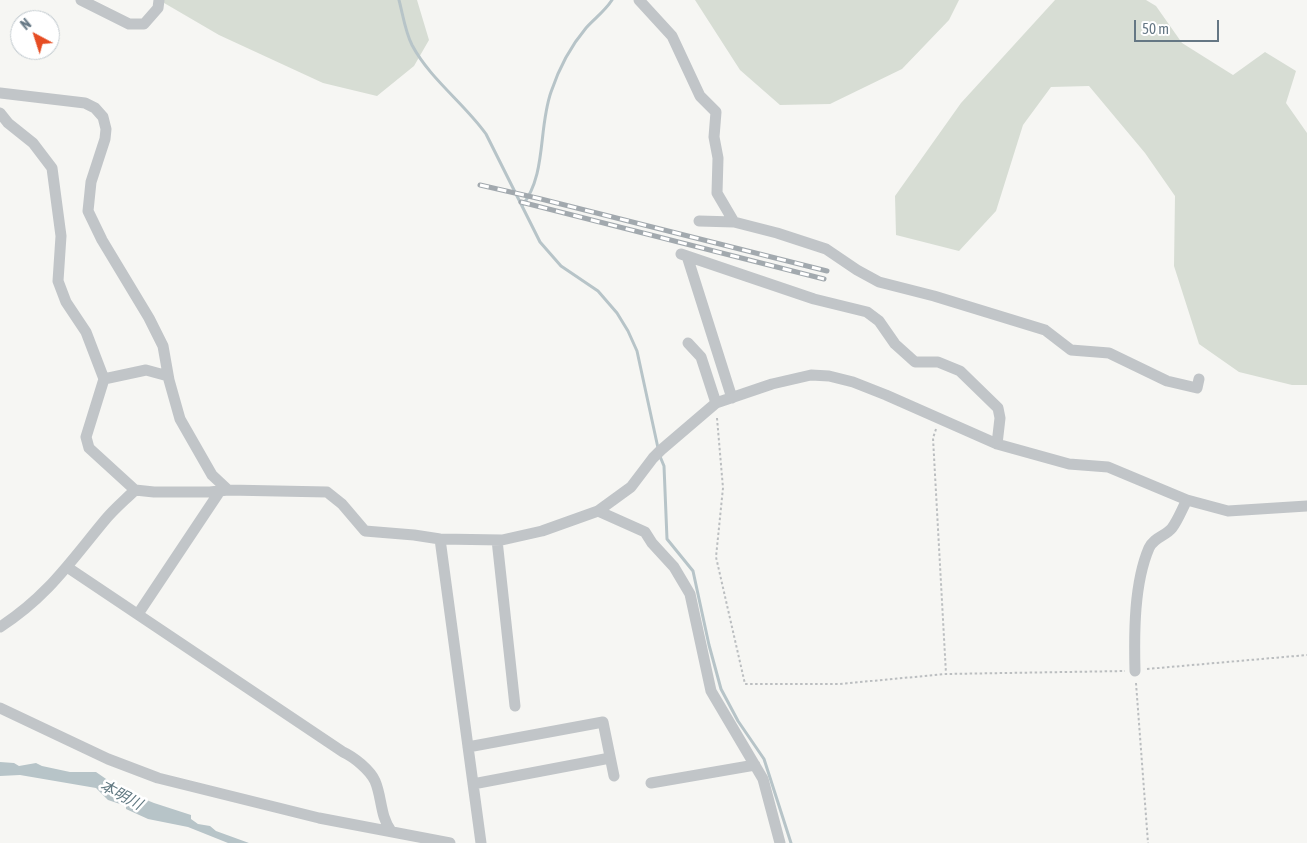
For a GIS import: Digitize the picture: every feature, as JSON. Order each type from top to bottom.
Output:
[{"type":"street","points":[[81,0],[129,24],[144,24],[158,8],[159,0]]},
{"type":"street","points":[[640,0],[672,36],[700,96],[716,112],[714,136],[718,158],[717,193],[734,222]]},
{"type":"street","points":[[0,93],[85,103],[95,108],[103,117],[106,129],[92,182],[88,211],[102,240],[149,318],[163,346],[168,376],[180,419],[212,475],[224,490]]},
{"type":"street","points":[[0,113],[8,123],[33,143],[52,168],[61,236],[58,281],[66,302],[86,332],[104,379],[86,437],[89,448],[135,490],[327,492],[342,504],[365,530],[414,534],[440,539],[497,540],[542,532],[598,510],[631,487],[657,454],[716,403],[772,384],[811,374],[853,382],[997,444],[1070,464],[1108,467],[1187,500],[1228,511],[1307,506]]},
{"type":"street","points":[[699,221],[734,222],[777,233],[826,249],[879,282],[934,296],[1045,330],[1071,350],[1109,353],[1167,381],[1197,388],[1199,379]]},
{"type":"street","points":[[732,398],[684,255],[814,299],[867,312],[879,321],[895,344],[916,362],[938,362],[960,372],[998,408],[1000,418],[997,444]]},
{"type":"street","points":[[688,344],[701,357],[716,403]]},
{"type":"street","points":[[104,379],[146,370],[168,376]]},
{"type":"street","points":[[0,627],[38,599],[67,567],[106,518],[135,490]]},
{"type":"street","points":[[138,614],[224,490]]},
{"type":"street","points":[[1135,670],[1134,627],[1142,574],[1150,546],[1159,536],[1172,529],[1187,500]]},
{"type":"street","points":[[598,510],[644,532],[674,567],[690,594],[711,691],[763,779],[780,843]]},
{"type":"street","points":[[440,539],[481,843]]},
{"type":"street","points":[[497,540],[515,706]]},
{"type":"street","points":[[67,567],[343,752],[355,758],[375,780],[385,823],[391,831]]},
{"type":"street","points":[[0,708],[108,758],[158,778],[319,818],[450,843]]},
{"type":"street","points":[[468,747],[604,722],[614,776]]},
{"type":"street","points":[[473,784],[610,758]]},
{"type":"street","points":[[651,782],[755,765]]},
{"type":"path","points":[[716,403],[723,488],[716,556],[744,684],[839,684],[946,674],[1135,670],[1307,656]]},
{"type":"path","points":[[940,418],[934,438],[946,674]]},
{"type":"path","points":[[1135,670],[1148,843]]},
{"type":"shaded area","points":[[159,0],[417,0],[429,40],[414,66],[377,96],[323,83],[219,35]]},
{"type":"shaded area","points":[[695,0],[959,0],[949,20],[902,69],[830,104],[780,105],[740,70]]},
{"type":"shaded area","points":[[1055,0],[1146,0],[1156,6],[1182,43],[1233,75],[1265,52],[1296,71],[1286,103],[1307,133],[1307,385],[1292,385],[1239,372],[1199,344],[1174,266],[1175,196],[1145,153],[1089,86],[1051,87],[1023,125],[996,211],[959,251],[896,235],[895,196],[961,103]]},
{"type":"water","name":"本明川","points":[[0,762],[14,763],[19,766],[36,763],[70,772],[96,772],[122,790],[191,815],[191,819],[198,824],[210,826],[216,831],[249,843],[228,843],[188,827],[148,819],[126,809],[126,806],[108,800],[96,788],[20,775],[0,776]]},
{"type":"waterway","points":[[399,0],[412,45],[428,69],[486,134],[540,242],[561,266],[598,291],[617,313],[628,331],[637,351],[658,448]]},
{"type":"waterway","points":[[522,206],[530,193],[539,166],[547,106],[558,75],[570,50],[580,35],[612,0]]},
{"type":"waterway","points":[[659,454],[664,466],[667,539],[693,571],[709,645],[721,689],[738,721],[764,759],[791,843]]},
{"type":"railway","points":[[480,185],[827,271]]},
{"type":"railway","points":[[521,202],[824,279]]}]
